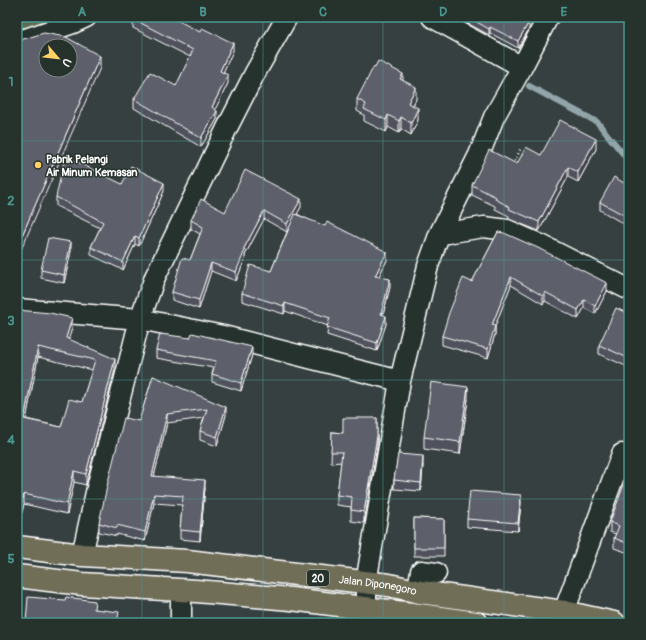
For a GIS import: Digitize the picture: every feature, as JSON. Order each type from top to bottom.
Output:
[{"type":"highway","name":"Jalan Diponegoro","points":[[18,547],[82,555],[187,561],[366,584],[389,585],[420,592],[564,612],[614,623]]},
{"type":"highway","name":"Jalan Diponegoro","points":[[17,576],[82,584],[291,599],[366,608],[412,618],[476,623]]},
{"type":"street","points":[[17,42],[73,23],[86,17]]},
{"type":"street","points":[[82,555],[97,488],[140,319],[154,278],[255,73],[287,17]]},
{"type":"street","points":[[432,17],[522,68]]},
{"type":"street","points":[[366,608],[366,584],[400,381],[428,266],[439,235],[479,155],[494,117],[522,68],[548,17]]},
{"type":"street","points":[[439,235],[484,227],[507,230],[543,246],[626,288]]},
{"type":"street","points":[[17,309],[140,319],[223,336],[400,381]]},
{"type":"street","points":[[564,612],[622,454]]},
{"type":"street","points":[[420,592],[419,583],[421,571],[436,573]]},
{"type":"street","points":[[180,623],[181,590]]},
{"type":"path","points":[[511,170],[521,148]]},
{"type":"green space","points":[[17,17],[62,17],[32,27],[17,28]]},
{"type":"building","points":[[135,17],[171,17],[200,32],[202,28],[233,43],[220,71],[228,75],[212,107],[217,111],[201,138],[134,99],[150,72],[176,86],[193,50],[133,19]]},
{"type":"building","points":[[468,17],[520,17],[529,22],[518,41],[490,27],[489,29]]},
{"type":"building","name":"Pabrik Pelangi Air Minum Kemasan","points":[[44,33],[68,38],[38,38],[38,78],[78,78],[78,44],[100,56],[17,247],[17,41]]},
{"type":"building","points":[[378,61],[403,74],[400,79],[416,87],[408,103],[418,108],[411,123],[401,117],[399,121],[388,115],[386,120],[364,109],[366,104],[357,99]]},
{"type":"building","points":[[560,120],[596,139],[578,172],[568,167],[539,222],[509,209],[510,207],[495,199],[496,197],[472,185],[489,150],[517,164],[526,147],[541,155]]},
{"type":"building","points":[[65,156],[122,184],[131,166],[164,183],[139,238],[135,236],[123,262],[91,247],[103,222],[56,197]]},
{"type":"building","points":[[245,170],[301,199],[287,224],[264,211],[243,250],[245,250],[236,272],[211,263],[199,300],[172,292],[182,258],[190,260],[203,227],[191,220],[201,199],[225,212]]},
{"type":"building","points":[[614,177],[629,186],[629,218],[600,202]]},
{"type":"building","points":[[295,214],[325,226],[327,222],[387,252],[375,276],[390,279],[381,314],[386,316],[377,343],[327,327],[330,318],[285,303],[284,306],[242,293],[250,265],[271,271]]},
{"type":"building","points":[[498,232],[504,233],[538,248],[607,283],[595,306],[584,300],[578,310],[545,292],[543,296],[511,277],[492,325],[495,326],[488,349],[442,336],[449,313],[463,278],[472,282]]},
{"type":"building","points":[[48,238],[71,242],[64,275],[41,270]]},
{"type":"building","points":[[616,308],[629,314],[628,358],[599,345]]},
{"type":"building","points":[[17,310],[50,313],[72,318],[66,338],[115,359],[86,474],[74,471],[67,504],[24,494],[17,516]],"holes":[[[38,347],[95,360],[82,402],[69,399],[61,427],[24,419]]]},
{"type":"building","points":[[192,333],[252,347],[241,383],[212,374],[216,361],[156,350],[160,334],[190,338]]},
{"type":"building","points":[[153,376],[226,407],[217,437],[200,431],[207,409],[167,414],[152,476],[205,480],[200,532],[180,530],[183,496],[154,494],[145,532],[117,525],[117,528],[99,523],[124,418],[139,421]]},
{"type":"building","points":[[431,382],[468,387],[460,442],[424,437]]},
{"type":"building","points":[[343,418],[377,418],[377,436],[364,512],[351,510],[352,497],[337,495],[342,452],[331,452],[332,432],[343,433]]},
{"type":"building","points":[[398,454],[423,456],[421,483],[394,480]]},
{"type":"building","points":[[625,482],[629,483],[629,544],[614,538],[619,526],[610,522]]},
{"type":"building","points":[[470,491],[521,495],[518,523],[467,519]]},
{"type":"building","points":[[414,518],[444,519],[444,548],[414,548]]},
{"type":"building","points":[[28,597],[65,600],[66,597],[95,601],[94,609],[119,612],[117,623],[26,623]]},
{"type":"building","points":[[305,620],[326,621],[326,623],[305,623]]},
{"type":"waterway","points":[[529,86],[597,122],[629,161]]},
{"type":"place","name":"Pabrik Pelangi Air Minum Kemasan","points":[[38,165]]}]
